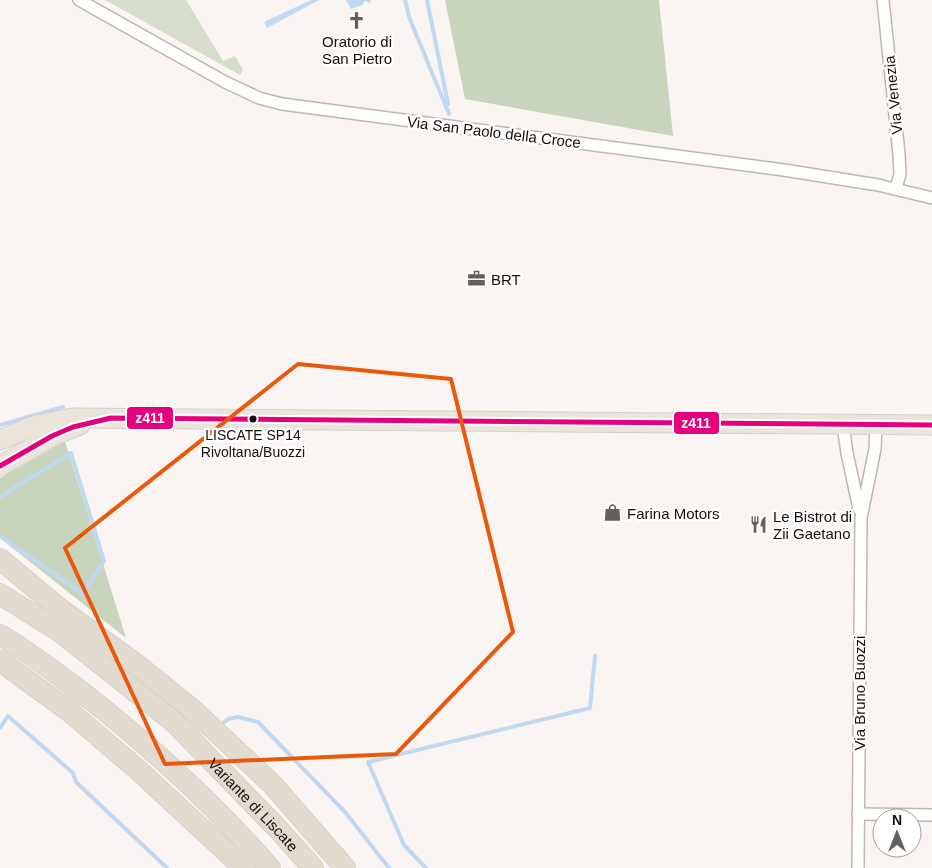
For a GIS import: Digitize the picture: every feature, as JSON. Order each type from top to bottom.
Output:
[{"type":"highway","points":[[0,559],[60,609],[136,664],[192,708],[272,784],[345,868]]},
{"type":"highway","name":"Variante di Liscate","points":[[0,594],[59,631],[125,682],[194,741],[313,868]]},
{"type":"highway","points":[[0,635],[38,659],[102,708],[185,780],[270,868]]},
{"type":"highway","points":[[0,661],[88,727],[244,868]]},
{"type":"highway","points":[[0,670],[88,727]]},
{"type":"main road","points":[[0,440],[26,428],[72,418],[932,425]]},
{"type":"main road","points":[[0,466],[52,436],[73,427],[111,418]]},
{"type":"street","name":"Via San Paolo della Croce","points":[[79,0],[234,87],[282,104],[784,170],[896,189],[932,198]]},
{"type":"street","name":"Via Venezia","points":[[883,0],[899,154],[900,174],[896,189]]},
{"type":"street","name":"Via Bruno Buozzi","points":[[844,425],[847,453],[861,518]]},
{"type":"street","name":"Via Bruno Buozzi","points":[[858,868],[861,518],[875,449],[876,425]]},
{"type":"street","points":[[858,814],[932,815]]},
{"type":"highlighted area","points":[[298,364],[451,379],[513,632],[396,754],[165,764],[65,548]]},
{"type":"green space","points":[[105,0],[186,0],[223,61],[235,56],[243,70],[240,75]]},
{"type":"green space","points":[[445,0],[659,0],[673,136],[465,99]]},
{"type":"green space","points":[[65,441],[126,638],[0,538],[0,478]]},
{"type":"water","points":[[311,0],[319,0],[267,28],[264,22]]},
{"type":"water","points":[[346,0],[371,0],[370,3],[364,1],[363,5],[351,9]]},
{"type":"waterway","points":[[405,0],[409,17],[449,114]]},
{"type":"waterway","points":[[427,0],[448,104]]},
{"type":"waterway","points":[[0,425],[63,407]]},
{"type":"waterway","points":[[0,497],[71,453],[104,561],[82,594]]},
{"type":"waterway","points":[[0,536],[87,597]]},
{"type":"waterway","points":[[426,868],[404,845],[368,762],[590,708],[595,656]]},
{"type":"waterway","points":[[0,728],[8,716],[73,773],[76,782],[167,868]]},
{"type":"waterway","points":[[222,724],[228,719],[238,717],[258,722],[345,812],[389,868]]},
{"type":"transit line","name":"z411","points":[[0,466],[52,436],[73,427],[111,418],[932,425]]},
{"type":"place","name":"Oratorio di San Pietro","points":[[357,20]]},
{"type":"place","name":"BRT","points":[[477,279]]},
{"type":"place","name":"LISCATE SP14 Rivoltana/Buozzi","points":[[253,419]]},
{"type":"place","name":"Farina Motors","points":[[613,513]]},
{"type":"place","name":"Le Bistrot di Zii Gaetano","points":[[759,525]]}]
